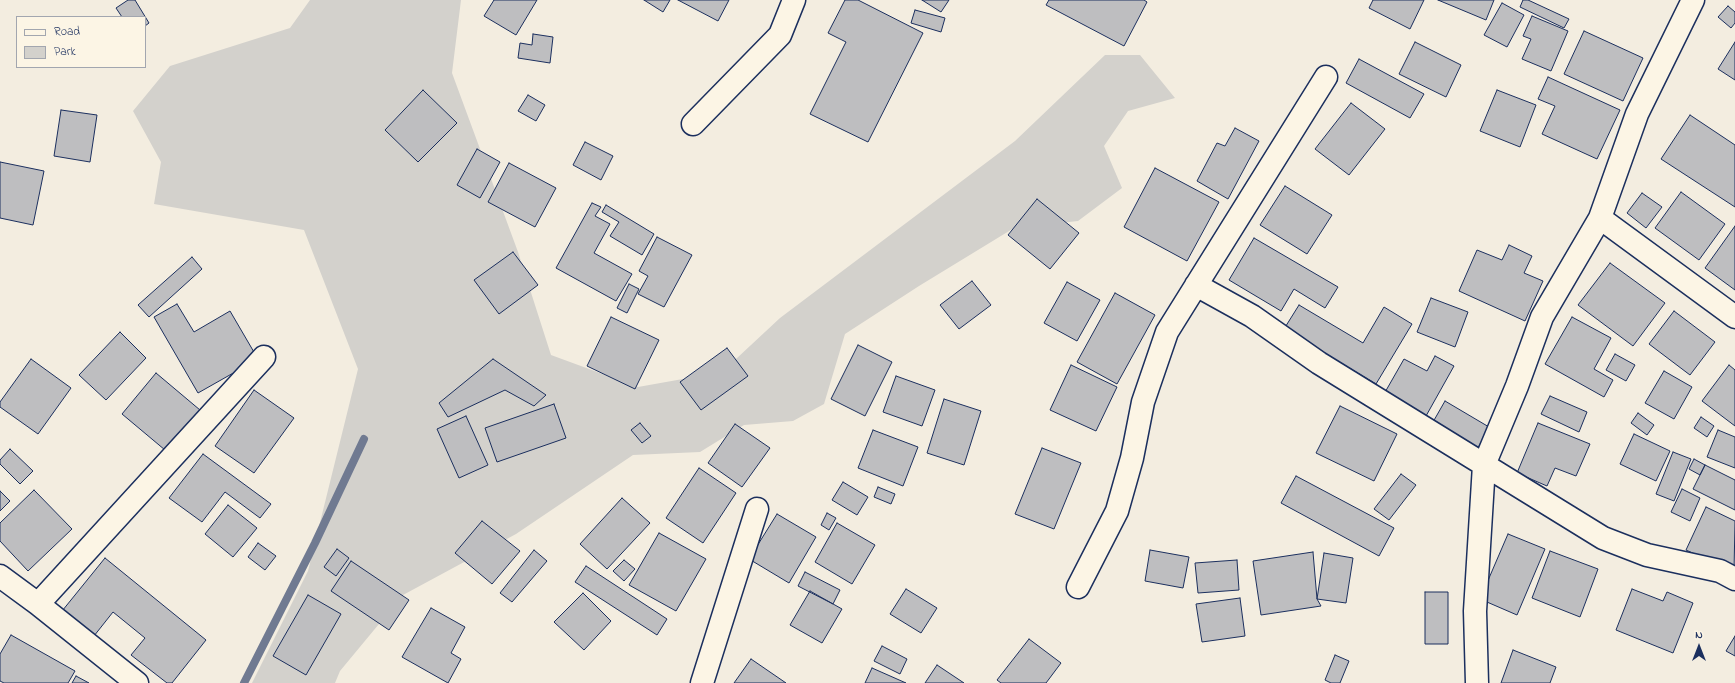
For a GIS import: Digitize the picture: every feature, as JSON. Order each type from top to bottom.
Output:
[{"type":"street","points":[[693,124],[780,35],[794,0]]},
{"type":"street","points":[[1477,683],[1475,611],[1484,465],[1517,386],[1542,317],[1600,218],[1637,114],[1693,0]]},
{"type":"street","points":[[1078,588],[1117,511],[1132,458],[1143,402],[1167,332],[1326,77]]},
{"type":"street","points":[[1600,218],[1735,317]]},
{"type":"street","points":[[1196,285],[1252,316],[1319,363],[1603,538],[1647,556],[1720,571],[1735,579]]},
{"type":"street","points":[[38,604],[264,357]]},
{"type":"street","points":[[702,683],[758,509]]},
{"type":"street","points":[[0,576],[38,604],[137,683]]},
{"type":"green space","points":[[310,0],[461,0],[452,73],[518,252],[551,355],[638,387],[722,372],[780,318],[1015,141],[1105,55],[1140,55],[1175,98],[1128,111],[1104,146],[1122,188],[1078,221],[1014,228],[919,286],[845,334],[824,404],[793,421],[744,425],[700,452],[633,455],[516,534],[403,595],[340,671],[335,683],[252,683],[308,571],[358,369],[304,230],[154,204],[161,162],[133,111],[170,66],[290,28]]},
{"type":"building","points":[[128,0],[135,0],[145,16],[121,16],[116,8]]},
{"type":"building","points":[[494,0],[537,0],[516,35],[484,16]]},
{"type":"building","points":[[644,0],[670,0],[663,12]]},
{"type":"building","points":[[678,0],[729,0],[718,21]]},
{"type":"building","points":[[845,0],[858,0],[923,33],[868,142],[810,114],[846,42],[828,33]]},
{"type":"building","points":[[922,0],[949,0],[941,12]]},
{"type":"building","points":[[1049,0],[1144,0],[1147,2],[1124,46],[1046,5]]},
{"type":"building","points":[[1373,0],[1424,0],[1410,29],[1369,8]]},
{"type":"building","points":[[1438,0],[1494,0],[1486,20]]},
{"type":"building","points":[[1523,0],[1528,0],[1569,19],[1564,28],[1520,7]]},
{"type":"building","points":[[1502,3],[1524,15],[1507,47],[1484,35]]},
{"type":"building","points":[[1728,6],[1735,12],[1735,23],[1731,28],[1718,17]]},
{"type":"building","points":[[915,10],[945,18],[941,32],[911,23]]},
{"type":"building","points":[[1532,16],[1568,31],[1551,71],[1522,59],[1531,39],[1523,36]]},
{"type":"building","points":[[146,18],[149,23],[146,25]]},
{"type":"building","points":[[1584,31],[1643,58],[1623,101],[1564,74]]},
{"type":"building","points":[[533,34],[553,37],[550,63],[518,58],[520,43],[532,45]]},
{"type":"building","points":[[1415,42],[1461,65],[1446,97],[1399,74]]},
{"type":"building","points":[[1735,42],[1735,80],[1718,69]]},
{"type":"building","points":[[1359,59],[1424,94],[1410,118],[1346,83]]},
{"type":"building","points":[[1548,77],[1620,110],[1597,159],[1542,134],[1555,106],[1538,99]]},
{"type":"building","points":[[423,90],[457,123],[418,162],[385,130]]},
{"type":"building","points":[[1497,90],[1536,105],[1520,147],[1480,131]]},
{"type":"building","points":[[528,95],[545,105],[536,121],[518,111]]},
{"type":"building","points":[[1351,103],[1385,129],[1349,175],[1315,149]]},
{"type":"building","points":[[61,110],[97,115],[90,162],[54,156]]},
{"type":"building","points":[[1690,115],[1735,145],[1735,207],[1661,159]]},
{"type":"building","points":[[1235,128],[1259,141],[1228,199],[1197,181],[1217,143],[1225,146]]},
{"type":"building","points":[[585,142],[613,156],[601,180],[573,165]]},
{"type":"building","points":[[477,149],[500,162],[480,198],[457,185]]},
{"type":"building","points":[[0,162],[44,171],[33,225],[0,218]]},
{"type":"building","points":[[509,163],[556,188],[535,227],[488,202]]},
{"type":"building","points":[[1155,168],[1219,202],[1187,261],[1124,227]]},
{"type":"building","points":[[1285,186],[1332,215],[1307,254],[1260,225]]},
{"type":"building","points":[[1681,192],[1725,224],[1699,260],[1655,228]]},
{"type":"building","points":[[1642,193],[1662,207],[1646,228],[1627,213]]},
{"type":"building","points":[[1037,199],[1079,233],[1050,269],[1008,235]]},
{"type":"building","points":[[592,203],[601,207],[595,216],[610,224],[594,253],[632,274],[616,301],[556,268]]},
{"type":"building","points":[[606,205],[654,234],[642,255],[610,236],[619,222],[602,212]]},
{"type":"building","points":[[1735,226],[1735,290],[1705,268]]},
{"type":"building","points":[[657,237],[692,255],[664,307],[638,294],[648,276],[639,271]]},
{"type":"building","points":[[1254,238],[1338,287],[1325,308],[1294,289],[1281,311],[1229,280]]},
{"type":"building","points":[[1509,245],[1532,256],[1524,273],[1543,281],[1525,321],[1459,291],[1477,250],[1502,260]]},
{"type":"building","points":[[513,252],[538,285],[499,314],[474,280]]},
{"type":"building","points":[[192,257],[202,269],[149,317],[138,305]]},
{"type":"building","points":[[1610,263],[1665,303],[1633,346],[1578,305]]},
{"type":"building","points":[[972,281],[991,305],[959,329],[940,305]]},
{"type":"building","points":[[1067,282],[1100,300],[1077,341],[1044,323]]},
{"type":"building","points":[[629,284],[639,289],[627,313],[617,308]]},
{"type":"building","points":[[1115,293],[1155,315],[1117,384],[1077,362]]},
{"type":"building","points":[[1431,298],[1468,312],[1455,347],[1417,332]]},
{"type":"building","points":[[177,304],[194,332],[230,311],[258,359],[198,393],[154,317]]},
{"type":"building","points":[[1299,305],[1363,343],[1384,307],[1412,324],[1376,384],[1284,329]]},
{"type":"building","points":[[1674,311],[1715,342],[1690,375],[1649,344]]},
{"type":"building","points":[[611,317],[659,340],[635,389],[587,366]]},
{"type":"building","points":[[1572,317],[1611,338],[1594,369],[1613,380],[1604,397],[1545,364]]},
{"type":"building","points":[[120,332],[146,358],[106,400],[79,375]]},
{"type":"building","points":[[858,345],[892,362],[865,416],[831,399]]},
{"type":"building","points":[[727,348],[748,376],[701,410],[680,382]]},
{"type":"building","points":[[1615,354],[1635,365],[1626,381],[1606,370]]},
{"type":"building","points":[[1435,356],[1454,366],[1426,416],[1384,394],[1404,359],[1427,371]]},
{"type":"building","points":[[31,359],[71,388],[38,434],[0,407],[0,402]]},
{"type":"building","points":[[493,359],[546,395],[534,406],[505,390],[448,417],[439,403]]},
{"type":"building","points":[[1071,365],[1117,387],[1096,431],[1050,410]]},
{"type":"building","points":[[1729,365],[1735,370],[1735,426],[1702,401]]},
{"type":"building","points":[[1664,371],[1692,387],[1674,419],[1645,403]]},
{"type":"building","points":[[156,373],[200,410],[165,450],[122,414]]},
{"type":"building","points":[[896,376],[935,390],[922,426],[883,412]]},
{"type":"building","points":[[254,390],[294,418],[254,473],[215,446]]},
{"type":"building","points":[[1550,396],[1587,412],[1579,432],[1541,414]]},
{"type":"building","points":[[944,399],[981,411],[964,465],[927,453]]},
{"type":"building","points":[[1445,401],[1489,427],[1478,448],[1433,422]]},
{"type":"building","points":[[554,404],[566,438],[497,462],[485,428]]},
{"type":"building","points":[[1340,406],[1397,434],[1374,481],[1316,453]]},
{"type":"building","points":[[1638,413],[1654,425],[1647,435],[1631,423]]},
{"type":"building","points":[[466,416],[488,465],[459,478],[437,429]]},
{"type":"building","points":[[1701,417],[1714,426],[1707,437],[1694,428]]},
{"type":"building","points":[[640,423],[651,436],[642,443],[631,430]]},
{"type":"building","points":[[1538,423],[1590,444],[1576,476],[1555,468],[1547,486],[1517,473]]},
{"type":"building","points":[[735,424],[770,448],[742,487],[708,463]]},
{"type":"building","points":[[873,430],[918,447],[903,486],[858,468]]},
{"type":"building","points":[[1718,430],[1735,437],[1735,468],[1707,457]]},
{"type":"building","points":[[1634,434],[1670,451],[1656,481],[1620,464]]},
{"type":"building","points":[[1042,448],[1081,463],[1054,529],[1015,514]]},
{"type":"building","points":[[10,449],[33,471],[20,484],[0,464],[0,460]]},
{"type":"building","points":[[1673,452],[1691,459],[1674,501],[1656,494]]},
{"type":"building","points":[[203,454],[271,504],[260,518],[225,492],[202,522],[169,498]]},
{"type":"building","points":[[1694,459],[1705,465],[1700,475],[1689,469]]},
{"type":"building","points":[[1705,465],[1735,480],[1735,510],[1693,489]]},
{"type":"building","points":[[699,468],[736,493],[703,543],[666,518]]},
{"type":"building","points":[[1401,474],[1416,485],[1389,520],[1374,509]]},
{"type":"building","points":[[1296,476],[1394,528],[1379,556],[1281,503]]},
{"type":"building","points":[[843,482],[868,497],[857,515],[832,500]]},
{"type":"building","points":[[878,487],[895,494],[891,504],[874,497]]},
{"type":"building","points":[[1682,489],[1700,498],[1690,521],[1671,512]]},
{"type":"building","points":[[34,490],[72,529],[28,571],[0,541],[0,523]]},
{"type":"building","points":[[0,491],[10,501],[0,511]]},
{"type":"building","points":[[622,498],[650,523],[607,569],[580,544]]},
{"type":"building","points":[[228,505],[257,528],[233,557],[205,534]]},
{"type":"building","points":[[1706,507],[1735,521],[1734,572],[1686,550]]},
{"type":"building","points":[[827,513],[836,518],[829,530],[821,525]]},
{"type":"building","points":[[777,514],[816,537],[789,583],[749,559]]},
{"type":"building","points":[[482,521],[520,551],[492,584],[455,553]]},
{"type":"building","points":[[837,523],[875,545],[852,584],[815,562]]},
{"type":"building","points":[[659,533],[706,559],[676,611],[629,585]]},
{"type":"building","points":[[1508,534],[1545,549],[1517,615],[1480,599]]},
{"type":"building","points":[[258,543],[276,556],[265,570],[248,557]]},
{"type":"building","points":[[337,549],[349,558],[336,576],[324,567]]},
{"type":"building","points":[[534,550],[547,561],[512,602],[500,593]]},
{"type":"building","points":[[1150,550],[1189,557],[1183,588],[1145,581]]},
{"type":"building","points":[[1550,551],[1598,569],[1580,617],[1532,598]]},
{"type":"building","points":[[1313,552],[1317,599],[1321,606],[1261,615],[1253,561]]},
{"type":"building","points":[[1324,553],[1353,558],[1346,603],[1317,599]]},
{"type":"building","points":[[105,558],[206,640],[172,683],[167,683],[131,655],[145,638],[113,612],[90,641],[58,616]]},
{"type":"building","points":[[624,560],[635,569],[624,581],[613,571]]},
{"type":"building","points":[[1237,560],[1239,590],[1198,593],[1195,563]]},
{"type":"building","points":[[351,561],[409,600],[389,630],[331,591]]},
{"type":"building","points":[[586,566],[667,619],[657,635],[575,582]]},
{"type":"building","points":[[805,572],[840,590],[833,604],[798,586]]},
{"type":"building","points":[[906,589],[937,608],[921,633],[890,614]]},
{"type":"building","points":[[1632,589],[1663,601],[1667,592],[1693,603],[1673,653],[1616,630]]},
{"type":"building","points":[[810,591],[842,609],[822,643],[790,625]]},
{"type":"building","points":[[1425,592],[1448,592],[1448,644],[1425,644]]},
{"type":"building","points":[[583,593],[611,621],[584,650],[554,622]]},
{"type":"building","points":[[308,595],[341,614],[306,675],[273,656]]},
{"type":"building","points":[[1240,598],[1245,636],[1202,642],[1196,604]]},
{"type":"building","points":[[431,608],[465,627],[451,653],[461,659],[448,683],[402,657]]},
{"type":"building","points":[[11,635],[75,671],[68,683],[4,683],[0,681],[0,654]]},
{"type":"building","points":[[1735,636],[1735,656],[1726,651]]},
{"type":"building","points":[[1029,639],[1061,663],[1046,683],[1001,683],[997,680]]},
{"type":"building","points":[[882,646],[907,659],[900,674],[874,661]]},
{"type":"building","points":[[1513,650],[1556,667],[1550,683],[1501,683]]},
{"type":"building","points":[[1335,655],[1349,661],[1340,683],[1331,683],[1325,680]]},
{"type":"building","points":[[751,659],[786,683],[734,683]]},
{"type":"building","points":[[937,665],[964,683],[925,683]]},
{"type":"building","points":[[872,668],[906,683],[865,683]]},
{"type":"building","points":[[76,676],[89,683],[72,683]]},
{"type":"waterway","points":[[244,683],[315,543],[364,439]]}]
